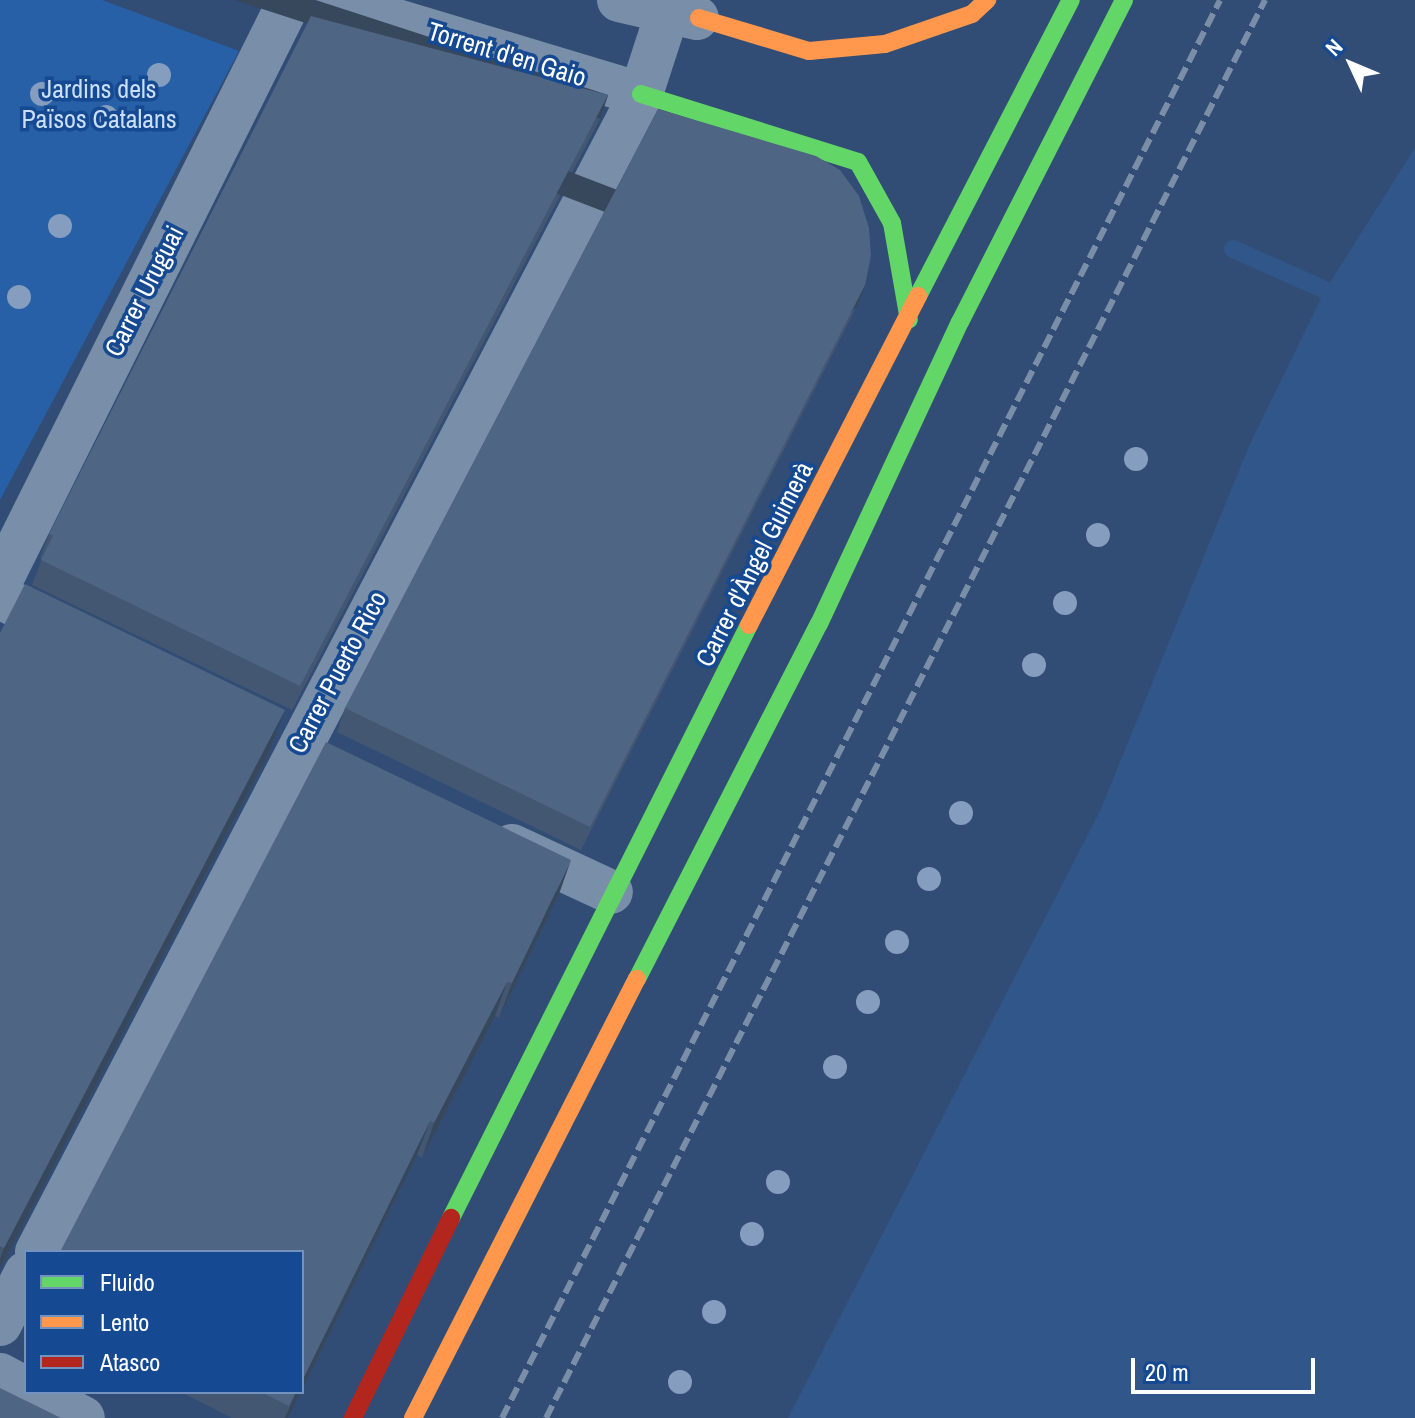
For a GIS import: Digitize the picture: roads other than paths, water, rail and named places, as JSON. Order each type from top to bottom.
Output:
[{"type":"main road","points":[[684,15],[809,51],[885,44],[972,14],[987,0]]},
{"type":"main road","name":"Carrer d'Àngel Guimerà","points":[[353,1418],[611,892],[909,320],[1071,0]]},
{"type":"main road","points":[[413,1418],[496,1246],[625,1007],[819,624],[960,322],[1124,0]]},
{"type":"main road","points":[[641,94],[858,162],[892,223],[909,320]]},
{"type":"street","name":"Carrer Uruguai","points":[[0,582],[290,0]]},
{"type":"street","name":"Torrent d'en Gaio","points":[[327,0],[641,94]]},
{"type":"street","points":[[619,0],[684,15]]},
{"type":"street","name":"Carrer Puerto Rico","points":[[38,1250],[684,15]]},
{"type":"street","points":[[0,597],[102,648]]},
{"type":"street","points":[[258,724],[343,765]]},
{"type":"street","points":[[470,825],[611,892]]},
{"type":"street","points":[[0,1324],[24,1277]]},
{"type":"street","points":[[0,1375],[24,1388]]},
{"type":"street","points":[[36,1394],[83,1418]]},
{"type":"waterway","name":"Torrent d'en Gaio","points":[[1233,249],[1325,290]]},
{"type":"railway","points":[[502,1418],[1220,0]]},
{"type":"railway","points":[[546,1418],[1265,0]]},
{"type":"park label","name":"Jardins dels Països Catalans","points":[[99,104]]}]
